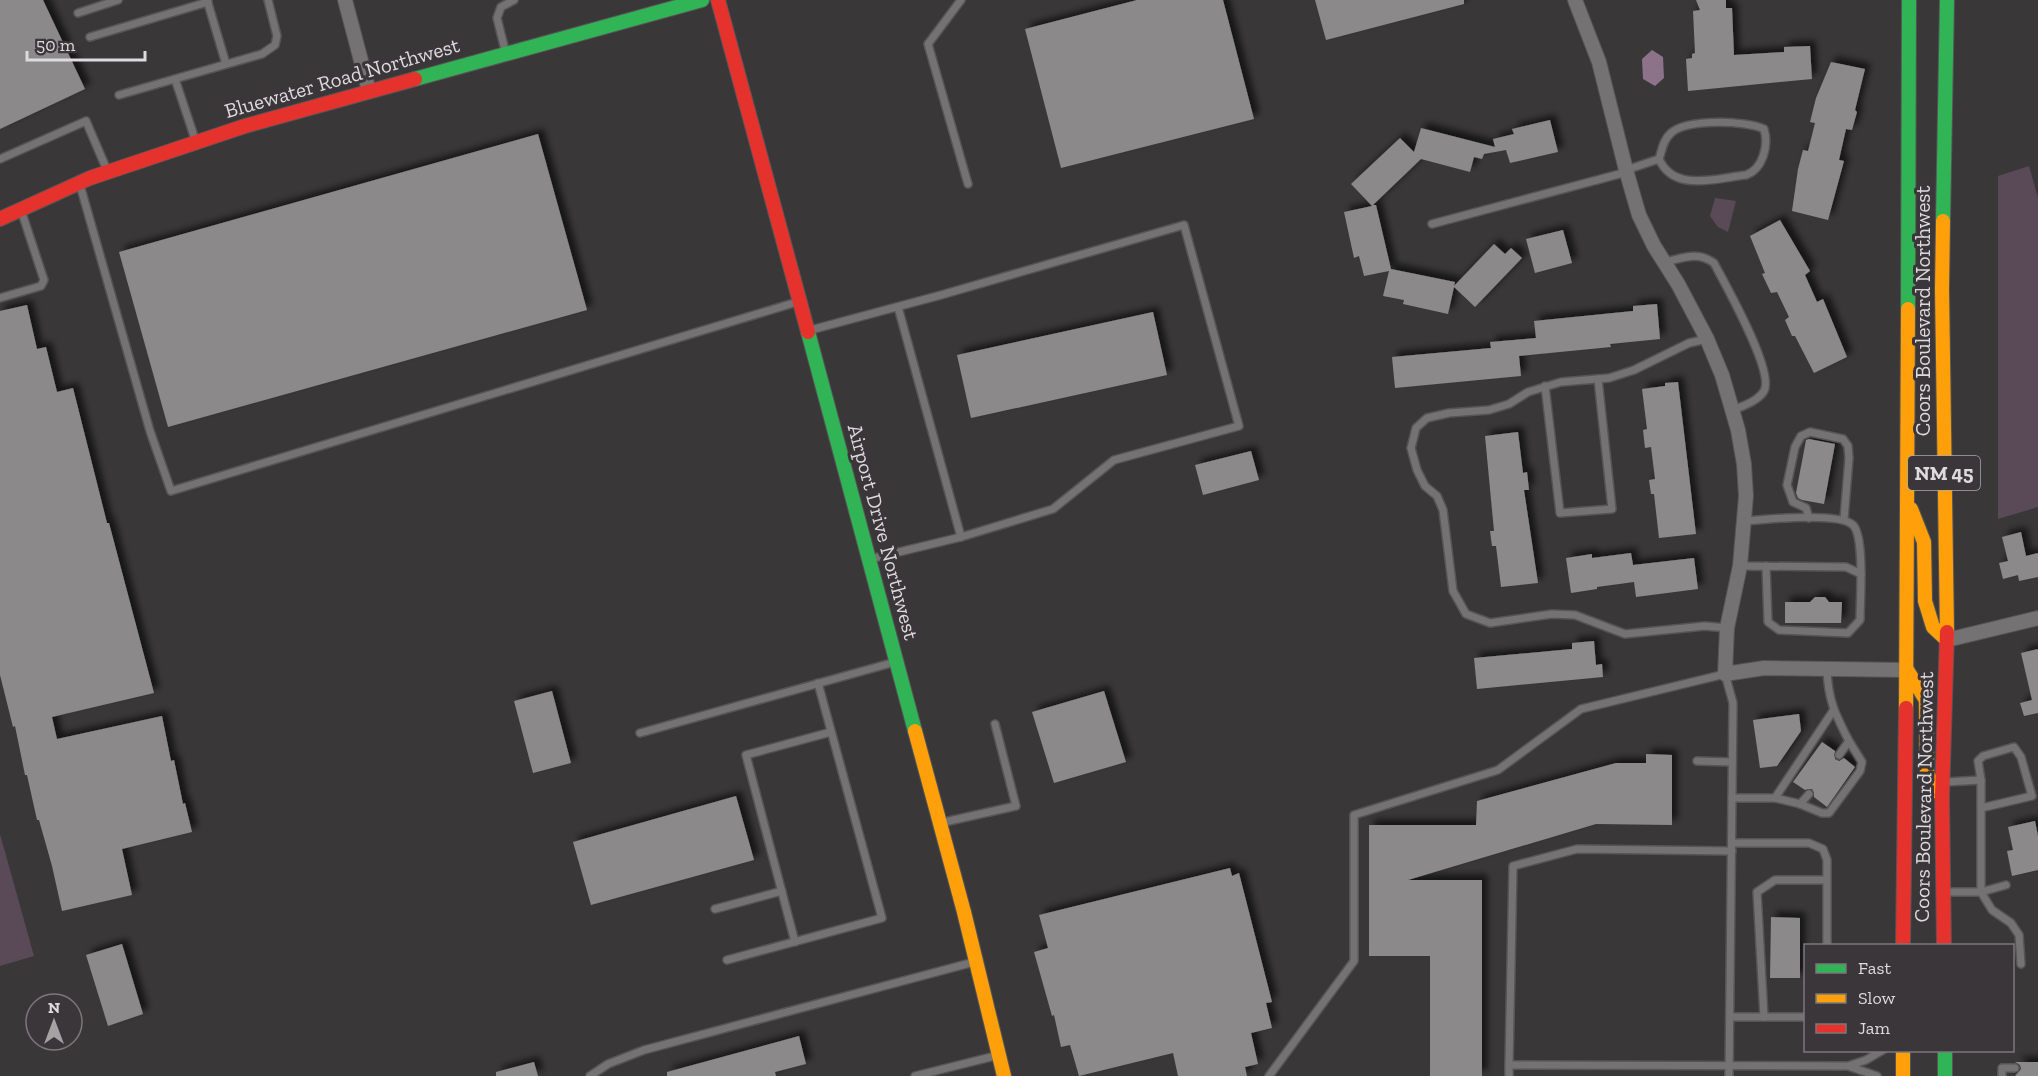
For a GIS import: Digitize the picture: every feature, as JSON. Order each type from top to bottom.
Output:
[{"type":"main road","name":"Bluewater Road Northwest","points":[[0,219],[80,183],[196,141],[702,0]]},
{"type":"main road","name":"Airport Drive Northwest","points":[[718,0],[940,823],[1004,1076]]},
{"type":"main road","name":"Coors Boulevard Northwest","points":[[1903,944],[1909,0]]},
{"type":"main road","name":"Coors Boulevard Northwest","points":[[1944,944],[1942,797],[1947,640],[1942,289],[1947,0]]},
{"type":"main road","points":[[1907,497],[1924,542],[1925,601],[1934,627],[1947,640]]},
{"type":"main road","points":[[1906,670],[1926,700],[1927,774],[1942,797]]},
{"type":"main road","points":[[1902,1052],[1903,1076]]},
{"type":"main road","points":[[1945,1052],[1945,1076]]},
{"type":"street","points":[[345,0],[369,91]]},
{"type":"street","points":[[1575,0],[1599,62],[1639,215],[1707,339],[1733,410],[1744,464],[1746,496],[1740,566],[1727,628],[1725,674],[1764,668],[1906,670]]},
{"type":"street","points":[[1947,640],[2038,618]]},
{"type":"lane","points":[[78,13],[118,0]]},
{"type":"lane","points":[[119,95],[262,54],[275,45],[277,36],[268,0]]},
{"type":"lane","points":[[506,54],[497,18],[501,7],[514,0]]},
{"type":"lane","points":[[961,0],[928,44],[968,184]]},
{"type":"lane","points":[[90,37],[208,1],[226,64]]},
{"type":"lane","points":[[175,79],[196,141]]},
{"type":"lane","points":[[0,159],[86,121],[108,172]]},
{"type":"lane","points":[[1704,123],[1753,124],[1764,129],[1766,136],[1760,164],[1755,172],[1746,175],[1688,181],[1670,175],[1662,167],[1659,159],[1665,139],[1673,131],[1704,123]]},
{"type":"lane","points":[[1432,224],[1626,171],[1659,159]]},
{"type":"lane","points":[[80,183],[150,431],[171,491],[800,301]]},
{"type":"lane","points":[[0,298],[41,286],[44,279],[21,209]]},
{"type":"lane","points":[[807,331],[1184,225],[1239,426],[1114,460],[1053,509],[961,537],[869,559]]},
{"type":"lane","points":[[1665,262],[1693,256],[1706,257],[1714,263],[1743,320],[1767,375],[1765,390],[1757,399],[1733,410]]},
{"type":"lane","points":[[898,307],[961,537]]},
{"type":"lane","points":[[1707,339],[1689,343],[1634,370],[1609,378],[1561,382],[1528,392],[1509,404],[1489,410],[1449,413],[1427,418],[1416,428],[1411,448],[1417,470],[1425,486],[1437,496],[1443,510],[1453,591],[1466,614],[1490,622],[1552,614],[1575,615],[1625,634],[1705,626],[1727,628]]},
{"type":"lane","points":[[1545,386],[1560,513],[1612,509],[1598,379]]},
{"type":"lane","points":[[1809,518],[1806,508],[1793,502],[1787,485],[1795,447],[1801,436],[1810,432],[1843,439],[1848,446],[1844,519]]},
{"type":"lane","points":[[1745,521],[1781,518],[1844,519],[1854,526],[1858,534],[1861,574],[1860,620],[1848,633],[1779,630],[1768,622],[1766,566]]},
{"type":"lane","points":[[1740,566],[1846,567],[1861,574]]},
{"type":"lane","points":[[640,733],[897,662]]},
{"type":"lane","points":[[1732,798],[1775,798],[1800,804],[1822,813],[1829,813],[1860,771],[1862,762],[1833,711],[1827,669]]},
{"type":"lane","points":[[1269,1076],[1354,961],[1354,814],[1498,770],[1581,710],[1725,674],[1733,703],[1729,1076]]},
{"type":"lane","points":[[726,960],[882,918],[818,683]]},
{"type":"lane","points":[[1775,798],[1833,711]]},
{"type":"lane","points":[[940,823],[1016,806],[995,724]]},
{"type":"lane","points":[[795,942],[746,754],[831,732]]},
{"type":"lane","points":[[1839,754],[1849,741]]},
{"type":"lane","points":[[1981,808],[2032,796],[2021,757],[2014,747],[1983,756],[1978,761],[1981,780],[1981,808],[1981,892],[1992,910],[2011,923],[2019,935],[2021,964]]},
{"type":"lane","points":[[1697,760],[1732,762]]},
{"type":"lane","points":[[1943,782],[1981,780]]},
{"type":"lane","points":[[1800,804],[1809,794]]},
{"type":"lane","points":[[1731,843],[1809,843],[1823,849],[1827,860],[1827,944]]},
{"type":"lane","points":[[1509,1076],[1514,866],[1577,849],[1731,851]]},
{"type":"lane","points":[[1764,1017],[1757,892],[1775,880],[1827,880]]},
{"type":"lane","points":[[1943,892],[1981,892],[2006,885]]},
{"type":"lane","points":[[715,909],[782,891]]},
{"type":"lane","points":[[590,1076],[608,1064],[644,1050],[976,961]]},
{"type":"lane","points":[[1730,1017],[1804,1017]]},
{"type":"lane","points":[[1848,1066],[1866,1060],[1880,1052]]},
{"type":"lane","points":[[915,1076],[999,1055]]},
{"type":"lane","points":[[1509,1065],[1848,1066],[1877,1076]]},
{"type":"lane","points":[[2002,1076],[2002,1068],[2015,1068]]},
{"type":"shaded area","points":[[1652,50],[1663,57],[1664,78],[1655,86],[1643,79],[1642,59]]},
{"type":"shaded area","points":[[2029,166],[2038,198],[2038,507],[1998,519],[1998,176]]},
{"type":"shaded area","points":[[1715,198],[1736,201],[1728,232],[1718,227],[1710,216]]},
{"type":"shaded area","points":[[0,834],[34,956],[0,966]]},
{"type":"building","points":[[0,0],[43,0],[85,89],[0,129]]},
{"type":"building","points":[[1137,0],[1223,0],[1254,119],[1061,168],[1025,29]]},
{"type":"building","points":[[1315,0],[1464,0],[1464,4],[1326,40]]},
{"type":"building","points":[[1696,0],[1726,0],[1726,8],[1732,8],[1734,55],[1784,52],[1784,47],[1810,46],[1812,79],[1688,91],[1686,59],[1692,58],[1692,54],[1695,53],[1693,11],[1700,10]]},
{"type":"building","points":[[1831,62],[1865,69],[1852,130],[1846,129],[1839,160],[1844,161],[1828,220],[1792,211],[1798,169],[1803,150],[1808,151],[1815,123],[1810,122],[1816,98]]},
{"type":"building","points":[[1550,120],[1558,152],[1510,163],[1506,150],[1484,154],[1482,159],[1474,157],[1470,172],[1421,159],[1373,205],[1376,205],[1391,269],[1455,282],[1454,286],[1494,244],[1505,254],[1511,248],[1522,258],[1475,307],[1454,287],[1448,314],[1403,304],[1404,300],[1383,296],[1389,271],[1364,276],[1359,256],[1354,258],[1344,212],[1372,206],[1351,184],[1400,138],[1414,152],[1421,128],[1495,147],[1493,139],[1514,134],[1512,129]]},
{"type":"building","points":[[538,134],[587,310],[168,427],[119,252]]},
{"type":"building","points":[[1780,220],[1810,271],[1805,275],[1817,302],[1823,299],[1847,357],[1814,373],[1795,336],[1792,336],[1785,320],[1789,317],[1777,292],[1771,293],[1762,274],[1765,273],[1750,236]]},
{"type":"building","points":[[1563,230],[1572,263],[1535,273],[1526,239]]},
{"type":"building","points":[[1657,304],[1660,339],[1610,344],[1611,347],[1519,356],[1521,376],[1395,388],[1392,357],[1491,348],[1490,342],[1536,338],[1534,321],[1633,311],[1633,306]]},
{"type":"building","points":[[27,305],[37,349],[46,347],[57,392],[73,388],[154,693],[52,717],[57,739],[162,716],[171,761],[174,760],[183,804],[185,803],[192,832],[122,849],[132,895],[62,911],[0,675],[0,311]]},
{"type":"building","points":[[1153,312],[1167,375],[971,418],[957,355]]},
{"type":"building","points":[[1678,382],[1696,534],[1659,538],[1654,494],[1651,494],[1649,480],[1655,479],[1651,447],[1645,448],[1643,430],[1647,429],[1642,389]]},
{"type":"building","points":[[1518,432],[1523,473],[1527,472],[1529,490],[1524,490],[1538,583],[1501,587],[1496,546],[1492,546],[1490,531],[1494,531],[1485,436]]},
{"type":"building","points":[[1806,440],[1835,444],[1824,504],[1802,500],[1796,493]]},
{"type":"building","points":[[1251,451],[1259,480],[1203,495],[1195,465]]},
{"type":"building","points":[[2021,532],[2026,556],[2038,553],[2038,577],[2019,581],[2018,575],[2003,579],[1999,563],[2008,561],[2002,537]]},
{"type":"building","points":[[1631,553],[1633,565],[1694,558],[1698,589],[1636,597],[1634,582],[1571,593],[1566,558],[1592,554],[1592,558]]},
{"type":"building","points":[[1815,597],[1825,597],[1829,602],[1842,602],[1841,623],[1785,623],[1785,602],[1810,602]]},
{"type":"building","points":[[1594,641],[1596,665],[1602,664],[1603,677],[1477,689],[1474,658],[1572,649],[1572,643]]},
{"type":"building","points":[[2038,649],[2038,713],[2024,716],[2020,703],[2032,700],[2021,653]]},
{"type":"building","points":[[552,691],[571,763],[533,773],[514,701]]},
{"type":"building","points":[[1104,691],[1126,762],[1054,783],[1032,712]]},
{"type":"building","points":[[1799,714],[1801,731],[1777,766],[1760,768],[1753,720]]},
{"type":"building","points":[[1822,742],[1835,751],[1835,759],[1839,761],[1844,758],[1855,767],[1827,807],[1814,797],[1812,789],[1805,790],[1793,782]]},
{"type":"building","points":[[1646,754],[1672,755],[1672,825],[1596,824],[1408,880],[1482,880],[1482,1076],[1430,1076],[1430,956],[1369,956],[1369,825],[1476,825],[1477,801],[1616,763],[1646,763]]},
{"type":"building","points":[[736,796],[754,860],[591,905],[573,842]]},
{"type":"building","points":[[2035,821],[2038,836],[2038,870],[2012,876],[2007,851],[2013,850],[2008,827]]},
{"type":"building","points":[[1230,868],[1232,876],[1239,873],[1272,1002],[1266,1003],[1272,1028],[1251,1033],[1258,1064],[1245,1067],[1247,1076],[1178,1076],[1173,1053],[1079,1076],[1070,1045],[1061,1047],[1054,1015],[1052,1016],[1034,952],[1048,948],[1039,915]]},
{"type":"building","points":[[1771,917],[1800,918],[1800,978],[1770,978]]},
{"type":"building","points":[[122,944],[143,1014],[108,1026],[86,955]]},
{"type":"building","points":[[799,1036],[806,1064],[775,1072],[776,1076],[667,1076],[667,1072]]},
{"type":"building","points":[[534,1062],[538,1076],[496,1076],[496,1072]]},
{"type":"building","points":[[2015,1062],[2038,1062],[2038,1076],[2015,1076],[2021,1069],[2020,1065]]},
{"type":"traffic: fast","points":[[415,79],[702,0]]},
{"type":"traffic: fast","points":[[1908,309],[1909,0]]},
{"type":"traffic: fast","points":[[1943,221],[1947,0]]},
{"type":"traffic: fast","points":[[808,332],[915,731]]},
{"type":"traffic: fast","points":[[1945,1052],[1945,1076]]},
{"type":"traffic: slow","points":[[1943,221],[1947,632]]},
{"type":"traffic: slow","points":[[1906,708],[1908,309]]},
{"type":"traffic: slow","points":[[1911,509],[1924,542],[1925,601],[1933,627],[1947,640]]},
{"type":"traffic: slow","points":[[1907,670],[1926,700],[1927,774],[1942,797]]},
{"type":"traffic: slow","points":[[915,731],[964,912],[1004,1076]]},
{"type":"traffic: slow","points":[[1903,1052],[1903,1076]]},
{"type":"traffic: jam","points":[[718,0],[808,332]]},
{"type":"traffic: jam","points":[[0,219],[90,178],[245,126],[415,79]]},
{"type":"traffic: jam","points":[[1944,944],[1942,797],[1947,632]]},
{"type":"traffic: jam","points":[[1903,944],[1906,708]]}]
